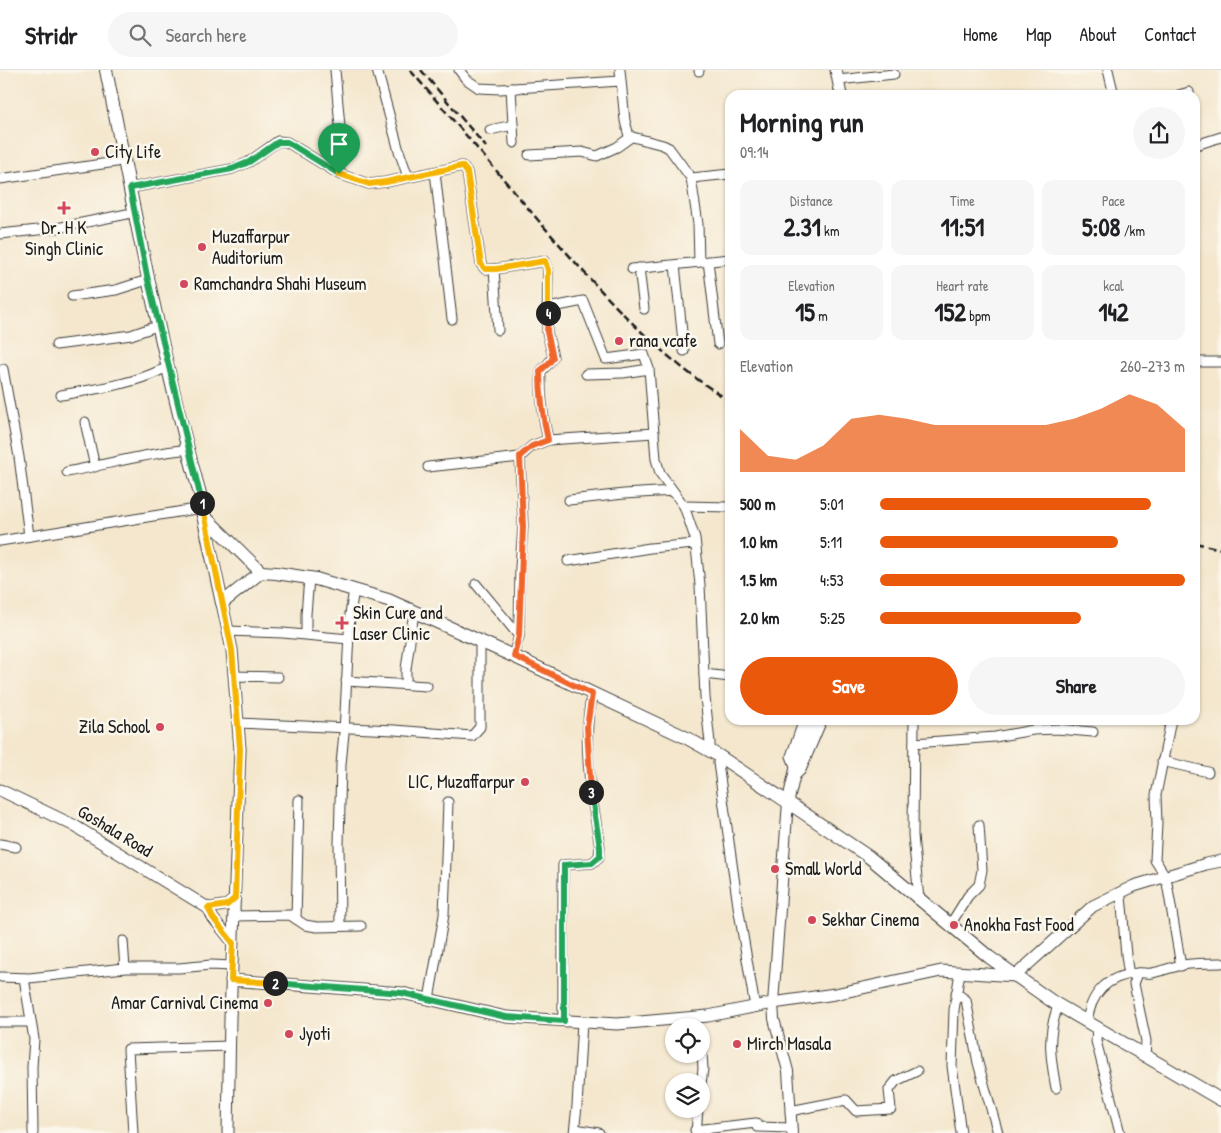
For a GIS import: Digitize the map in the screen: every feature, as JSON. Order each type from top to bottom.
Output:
[{"type":"main road","points":[[97,70],[151,328],[197,504],[261,572]]},
{"type":"main road","points":[[106,70],[147,276],[202,501],[202,510],[232,650],[240,749],[231,980],[228,1133]]},
{"type":"main road","points":[[837,75],[840,90]]},
{"type":"main road","points":[[222,603],[261,572],[276,572],[309,578],[354,590],[388,600],[514,656],[685,736],[870,857],[950,925],[1015,976],[1058,1006],[1221,1100]]},
{"type":"main road","points":[[788,802],[795,770],[812,725]]},
{"type":"main road","name":"Goshala Road","points":[[0,790],[74,825],[208,908]]},
{"type":"main road","points":[[710,1019],[773,1003],[835,994],[942,971],[1015,976],[1093,906],[1134,886],[1221,861]]},
{"type":"main road","points":[[231,980],[402,993],[506,1017],[617,1024],[665,1023]]},
{"type":"street","points":[[335,70],[341,138],[339,174]]},
{"type":"street","points":[[377,70],[408,177]]},
{"type":"street","points":[[459,70],[466,79],[479,88],[511,88],[620,81]]},
{"type":"street","points":[[620,70],[628,134],[631,137],[648,140],[669,148],[691,178],[703,262],[718,344]]},
{"type":"street","points":[[1108,70],[1113,90]]},
{"type":"street","points":[[837,75],[891,73]]},
{"type":"street","points":[[511,88],[514,143]]},
{"type":"street","points":[[490,130],[513,125]]},
{"type":"street","points":[[529,155],[582,152],[597,156],[618,147],[631,137]]},
{"type":"street","points":[[1200,142],[1221,137]]},
{"type":"street","points":[[130,188],[232,169],[249,162],[278,142],[287,142],[339,174],[369,184],[462,166],[467,172],[481,264],[485,269],[545,261],[548,270],[547,332],[553,358],[540,371],[544,422],[548,440]]},
{"type":"street","points":[[0,179],[116,162]]},
{"type":"street","points":[[434,172],[452,319]]},
{"type":"street","points":[[691,178],[725,175]]},
{"type":"street","points":[[0,234],[57,228],[127,214]]},
{"type":"street","points":[[644,309],[635,268],[725,260]]},
{"type":"street","points":[[675,264],[684,351]]},
{"type":"street","points":[[494,268],[498,330]]},
{"type":"street","points":[[72,296],[116,290],[141,282]]},
{"type":"street","points":[[548,308],[583,301],[606,359],[644,354],[649,369],[656,459],[660,473],[684,506],[695,544],[700,585],[705,697],[710,742],[718,763],[738,906],[755,1007]]},
{"type":"street","points":[[56,344],[131,335],[151,328]]},
{"type":"street","points":[[1200,362],[1221,362]]},
{"type":"street","points":[[3,369],[29,536]]},
{"type":"street","points":[[586,374],[623,373],[649,369]]},
{"type":"street","points":[[61,395],[100,389],[151,375],[161,370]]},
{"type":"street","points":[[85,422],[95,467]]},
{"type":"street","points":[[428,467],[520,456],[532,446],[548,440],[654,433]]},
{"type":"street","points":[[66,472],[155,453],[182,450]]},
{"type":"street","points":[[514,656],[519,636],[523,526],[520,456]]},
{"type":"street","points":[[569,500],[673,491]]},
{"type":"street","points":[[684,506],[725,506]]},
{"type":"street","points":[[0,541],[202,510]]},
{"type":"street","points":[[568,561],[650,548],[695,544]]},
{"type":"street","points":[[306,634],[309,578]]},
{"type":"street","points":[[476,584],[519,636]]},
{"type":"street","points":[[340,926],[340,802],[346,681],[354,590]]},
{"type":"street","points":[[406,684],[406,669],[414,612]]},
{"type":"street","points":[[228,631],[306,634],[349,639]]},
{"type":"street","points":[[238,723],[345,727],[472,736],[480,727],[480,642]]},
{"type":"street","points":[[704,674],[725,676]]},
{"type":"street","points":[[234,676],[278,677]]},
{"type":"street","points":[[346,681],[427,686]]},
{"type":"street","points":[[564,1021],[564,865],[592,863],[600,856],[591,788],[587,727],[592,694]]},
{"type":"street","points":[[802,725],[791,756],[795,770],[801,770],[820,725]]},
{"type":"street","points":[[914,725],[912,835],[919,900]]},
{"type":"street","points":[[1169,725],[1156,795],[1156,860],[1166,877],[1181,966]]},
{"type":"street","points":[[914,743],[995,737],[1033,730],[1057,729],[1093,732]]},
{"type":"street","points":[[1162,761],[1208,772]]},
{"type":"street","points":[[296,919],[299,800]]},
{"type":"street","points":[[430,999],[444,915],[448,802]]},
{"type":"street","points":[[697,1118],[695,1131],[756,1123],[757,1128],[792,1130],[788,1071],[774,1019],[773,1003],[788,802]]},
{"type":"street","points":[[950,925],[968,896],[979,885],[982,870],[979,825]]},
{"type":"street","points":[[0,844],[16,847]]},
{"type":"street","points":[[1120,892],[1124,912],[1127,964],[1133,973],[1146,1040],[1145,1057]]},
{"type":"street","points":[[233,943],[213,918],[208,908],[227,905],[235,898]]},
{"type":"street","points":[[234,916],[290,915],[305,925],[317,927],[361,926]]},
{"type":"street","points":[[123,941],[125,968]]},
{"type":"street","points":[[1120,1133],[1088,1011],[1092,999],[1112,980],[1133,973],[1151,973],[1181,966],[1221,963]]},
{"type":"street","points":[[1,977],[24,978],[125,968],[232,966]]},
{"type":"street","points":[[960,972],[954,1010],[952,1066],[961,1133]]},
{"type":"street","points":[[24,978],[34,1039],[32,1074],[33,1133]]},
{"type":"street","points":[[956,993],[966,1000],[978,1063],[998,1133]]},
{"type":"street","points":[[1056,1088],[1050,1040],[1053,1020],[1058,1006]]},
{"type":"street","points":[[0,1022],[30,1022]]},
{"type":"street","points":[[582,1022],[574,1131],[598,1133]]},
{"type":"street","points":[[133,1133],[128,1049],[230,1046]]},
{"type":"street","points":[[790,1111],[846,1100],[856,1112],[891,1109],[889,1090],[896,1081],[917,1071]]},
{"type":"railway","points":[[410,70],[538,220],[627,318],[676,363],[725,398]]},
{"type":"railway","points":[[421,70],[486,147]]},
{"type":"railway","points":[[1200,544],[1221,549]]},
{"type":"place","name":"City Life","points":[[95,152]]},
{"type":"place","name":"Dr. H K Singh Clinic","points":[[64,208]]},
{"type":"place","name":"Muzaffarpur Auditorium","points":[[202,247]]},
{"type":"place","name":"Ramchandra Shahi Museum","points":[[184,284]]},
{"type":"place","name":"rana vcafe","points":[[619,341]]},
{"type":"place","name":"Skin Cure and Laser Clinic","points":[[342,623]]},
{"type":"place","name":"Zila School","points":[[160,727]]},
{"type":"place","name":"LIC, Muzaffarpur","points":[[525,782]]},
{"type":"place","name":"Small World","points":[[775,869]]},
{"type":"place","name":"Sekhar Cinema","points":[[812,920]]},
{"type":"place","name":"Anokha Fast Food","points":[[954,925]]},
{"type":"place","name":"Amar Carnival Cinema","points":[[268,1003]]},
{"type":"place","name":"Jyoti","points":[[289,1034]]},
{"type":"place","name":"Mirch Masala","points":[[737,1044]]},
{"type":"route","points":[[278,142],[287,142],[339,174],[369,184],[462,166],[467,172],[481,264],[485,269],[545,261],[548,270],[547,332],[553,358],[540,371],[540,379],[544,422],[548,440],[532,446],[520,456],[523,526],[519,636],[514,656],[592,694],[587,727],[591,788],[600,856],[592,863],[564,865],[562,877],[562,936],[564,1021],[506,1017],[402,993],[231,980],[233,943],[213,918],[208,908],[227,905],[235,898],[240,749],[232,650],[201,506],[202,501],[147,276],[130,188],[232,169],[249,162],[278,142]]}]
